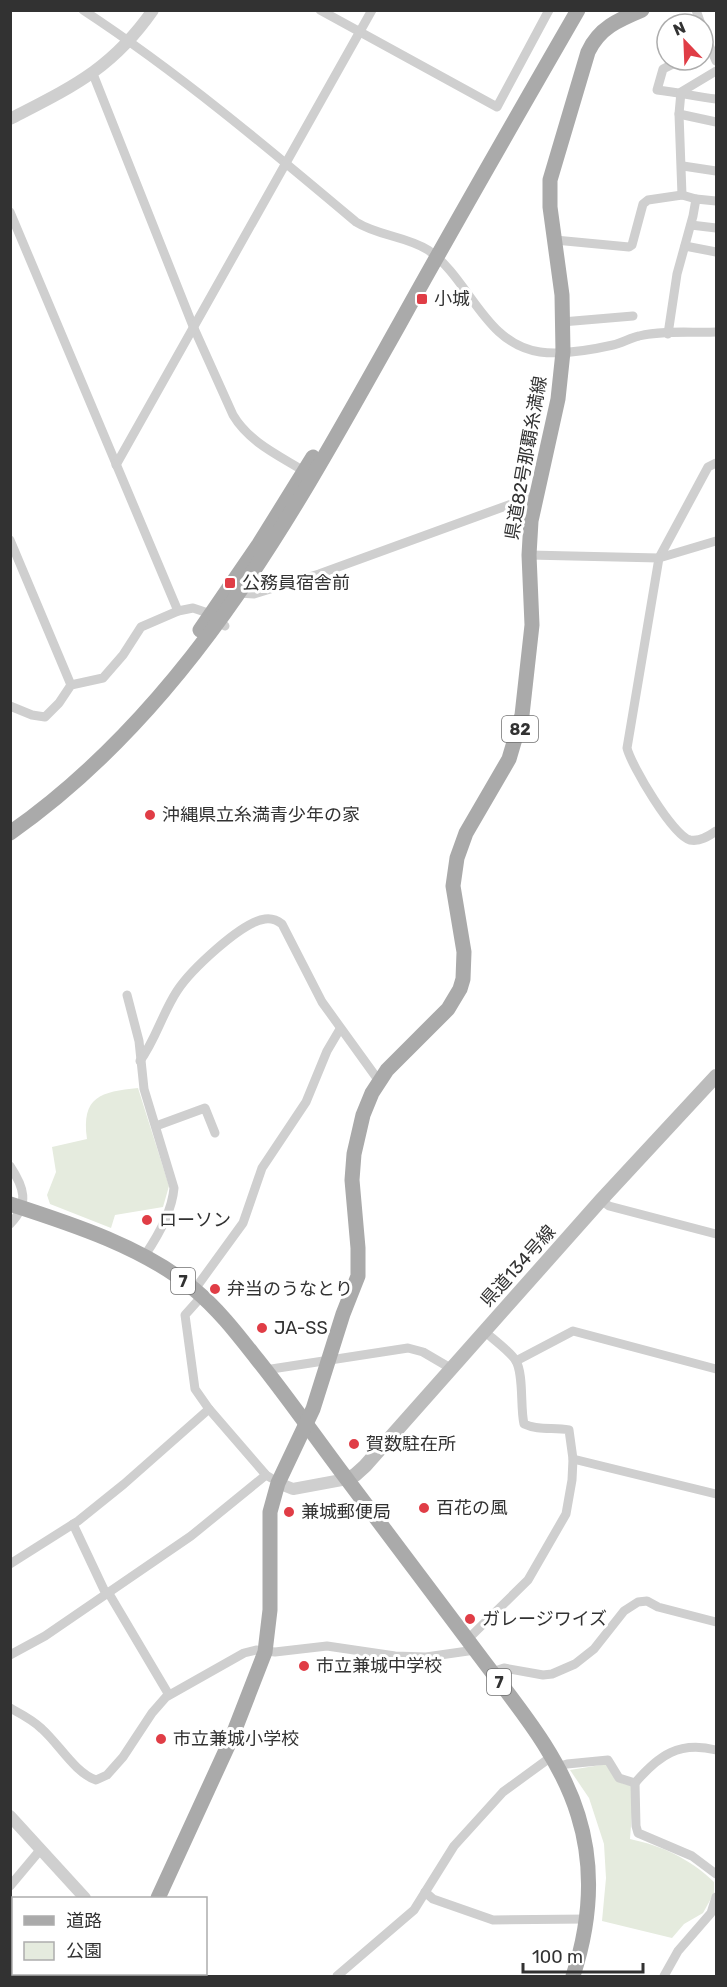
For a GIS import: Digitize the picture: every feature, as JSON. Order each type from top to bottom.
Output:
[{"type":"main road","points":[[10,833],[66,790],[116,744],[167,688],[239,593],[313,478],[432,254],[566,10]]},
{"type":"main road","points":[[10,821],[59,782],[109,737],[218,621],[259,544],[578,10]]},
{"type":"main road","name":"県道82号那覇糸満線","points":[[159,1897],[228,1747],[265,1652],[270,1610],[272,1479],[307,1425],[358,1276],[352,1166],[363,1115],[379,1080],[400,1055],[448,1010],[463,979],[464,952],[455,899],[454,871],[458,852],[466,833],[509,759],[520,729],[532,625],[529,555],[531,521],[558,399],[563,352],[562,322],[550,207],[550,180],[592,42],[608,26],[642,10]]},
{"type":"main road","name":"県道134号線","points":[[347,1479],[365,1466],[601,1200],[717,1076]]},
{"type":"main road","name":"7","points":[[16,1206],[145,1255],[198,1293],[227,1323],[265,1370],[472,1644],[554,1762],[573,1802],[584,1838],[589,1879],[587,1920],[573,1977]]},
{"type":"street","points":[[83,10],[130,41],[356,222],[368,230],[418,246],[432,254],[458,280],[495,328],[528,349],[539,352],[563,352],[615,345],[640,336],[717,332]]},
{"type":"street","points":[[10,119],[93,74],[130,41],[153,10]]},
{"type":"street","points":[[320,10],[497,107],[549,10]]},
{"type":"street","points":[[116,465],[372,10]]},
{"type":"street","points":[[681,92],[717,71]]},
{"type":"street","points":[[662,72],[657,90],[717,99]]},
{"type":"street","points":[[93,74],[193,326],[241,428],[250,438],[304,471]]},
{"type":"street","points":[[681,92],[679,114],[682,195]]},
{"type":"street","points":[[679,114],[717,122]]},
{"type":"street","points":[[682,166],[698,166],[717,171]]},
{"type":"street","points":[[555,240],[630,247],[643,204],[648,200],[682,195],[717,201]]},
{"type":"street","points":[[668,334],[677,274],[696,199]]},
{"type":"street","points":[[10,212],[178,612]]},
{"type":"street","points":[[691,225],[717,228]]},
{"type":"street","points":[[685,246],[717,252]]},
{"type":"street","points":[[562,322],[633,316]]},
{"type":"street","points":[[717,463],[708,467],[659,558],[627,748],[638,772],[679,834],[690,840],[697,840],[717,831]]},
{"type":"street","points":[[239,593],[254,594],[328,571],[536,495]]},
{"type":"street","points":[[10,540],[71,685]]},
{"type":"street","points":[[529,555],[659,558],[717,541]]},
{"type":"street","points":[[10,706],[32,715],[45,717],[59,703],[71,685],[103,678],[123,655],[141,627],[193,608],[218,621]]},
{"type":"street","points":[[140,1061],[151,1047],[164,1014],[185,980],[238,931],[247,925],[266,919],[282,924],[318,996],[379,1080]]},
{"type":"street","points":[[128,995],[136,1028],[144,1089],[174,1188],[174,1197],[163,1223],[145,1255]]},
{"type":"street","points":[[340,1029],[327,1051],[306,1102],[262,1168],[243,1223],[185,1315],[195,1389],[272,1479],[293,1489],[330,1484],[347,1479]]},
{"type":"street","points":[[156,1126],[205,1108],[214,1133]]},
{"type":"street","points":[[10,1166],[18,1177],[24,1194],[16,1206],[10,1224]]},
{"type":"street","points":[[601,1200],[609,1206],[717,1234]]},
{"type":"street","points":[[10,1708],[41,1727],[76,1767],[88,1777],[96,1780],[108,1775],[123,1757],[152,1713],[169,1695],[244,1653],[256,1650],[265,1652],[327,1646],[394,1656],[426,1657],[472,1644],[528,1580],[566,1514],[573,1459],[568,1430],[538,1429],[525,1424],[521,1410],[520,1374],[516,1361],[484,1331]]},
{"type":"street","points":[[516,1361],[573,1331],[717,1369]]},
{"type":"street","points":[[265,1370],[408,1348],[423,1352],[452,1369]]},
{"type":"street","points":[[10,1564],[73,1524],[124,1485],[209,1408]]},
{"type":"street","points":[[573,1459],[717,1494]]},
{"type":"street","points":[[10,1655],[45,1636],[272,1479]]},
{"type":"street","points":[[73,1524],[107,1593],[169,1695]]},
{"type":"street","points":[[492,1672],[504,1668],[543,1675],[552,1674],[575,1664],[594,1649],[624,1611],[638,1602],[646,1601],[658,1607],[717,1622]]},
{"type":"street","points":[[717,1750],[699,1746],[686,1747],[662,1757],[635,1783],[638,1833],[692,1856],[705,1863],[717,1874]]},
{"type":"street","points":[[337,1977],[414,1910],[454,1846],[503,1792],[554,1762],[567,1764],[608,1760],[619,1778],[635,1783]]},
{"type":"street","points":[[10,1816],[83,1897]]},
{"type":"street","points":[[10,1886],[41,1849]]},
{"type":"street","points":[[425,1892],[433,1899],[493,1920],[587,1920]]},
{"type":"street","points":[[664,1977],[678,1951],[711,1913],[717,1897]]},
{"type":"green space","points":[[138,1088],[169,1186],[163,1207],[115,1215],[111,1228],[50,1204],[47,1195],[56,1172],[52,1147],[87,1139],[87,1113],[96,1099],[114,1092]]},
{"type":"green space","points":[[607,1764],[623,1784],[634,1785],[630,1839],[654,1845],[675,1854],[714,1882],[714,1893],[703,1913],[684,1924],[672,1938],[602,1921],[606,1878],[604,1844],[589,1798],[570,1770]]},
{"type":"place","name":"小城","points":[[422,299]]},
{"type":"place","name":"公務員宿舎前","points":[[230,583]]},
{"type":"place","name":"沖縄県立糸満青少年の家","points":[[150,815]]},
{"type":"place","name":"ローソン","points":[[147,1220]]},
{"type":"place","name":"弁当のうなとり","points":[[215,1289]]},
{"type":"place","name":"JA-SS","points":[[262,1328]]},
{"type":"place","name":"賀数駐在所","points":[[354,1444]]},
{"type":"place","name":"百花の風","points":[[424,1508]]},
{"type":"place","name":"兼城郵便局","points":[[289,1512]]},
{"type":"place","name":"ガレージワイズ","points":[[470,1619]]},
{"type":"place","name":"市立兼城中学校","points":[[304,1666]]},
{"type":"place","name":"市立兼城小学校","points":[[161,1739]]}]
